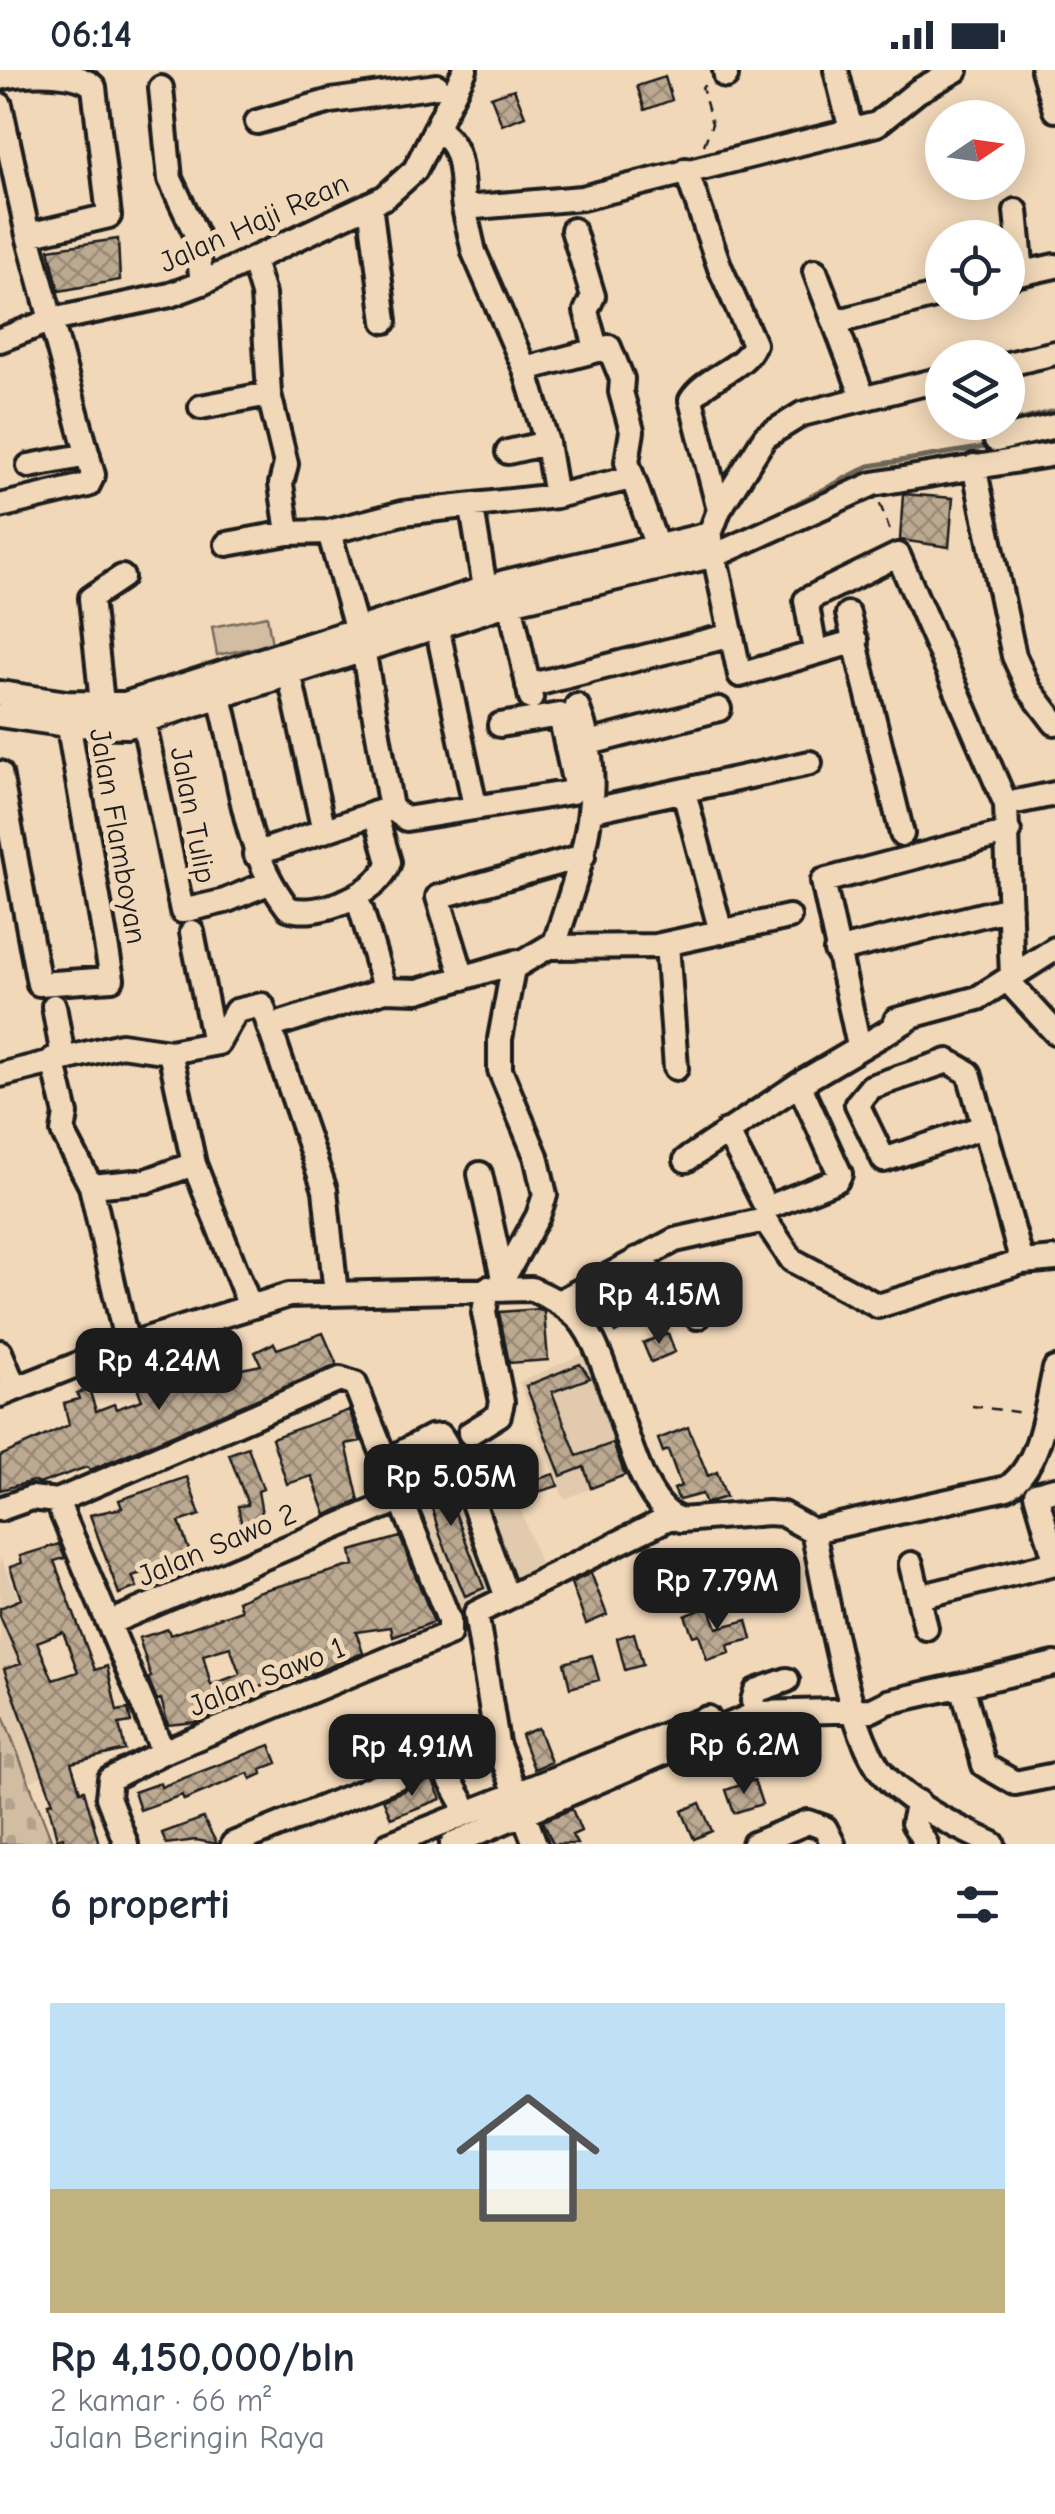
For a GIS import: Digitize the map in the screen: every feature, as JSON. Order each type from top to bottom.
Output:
[{"type":"street","points":[[0,78],[36,70],[85,79],[94,86],[110,216],[28,236]]},
{"type":"street","name":"Jalan Haji Rean","points":[[2,332],[50,312],[170,295],[370,204],[415,170],[436,128],[440,83],[465,70]]},
{"type":"street","points":[[836,70],[850,130]]},
{"type":"street","points":[[464,208],[582,198],[878,124],[918,91],[956,70]]},
{"type":"street","points":[[1044,70],[1055,110]]},
{"type":"street","points":[[258,122],[331,100],[440,83]]},
{"type":"street","points":[[161,88],[170,179],[196,234],[202,283]]},
{"type":"street","points":[[0,105],[28,236],[93,475],[88,485],[0,506]]},
{"type":"street","points":[[436,128],[455,146],[461,163],[464,208],[474,252],[525,369],[547,442],[556,496]]},
{"type":"street","points":[[696,169],[720,268],[754,344],[750,354],[697,390],[691,400],[719,510]]},
{"type":"street","points":[[370,204],[386,321]]},
{"type":"street","points":[[1016,212],[1016,220]]},
{"type":"street","points":[[572,230],[594,296],[586,311],[602,348],[622,379],[621,392],[632,431],[626,457],[630,478],[656,544]]},
{"type":"street","points":[[253,260],[263,294],[269,394],[286,464],[281,484],[288,533]]},
{"type":"street","points":[[1025,273],[1055,266]]},
{"type":"street","points":[[815,271],[863,398]]},
{"type":"street","points":[[836,322],[925,298]]},
{"type":"street","points":[[525,369],[602,348]]},
{"type":"street","points":[[1025,360],[1055,353]]},
{"type":"street","points":[[856,641],[744,677],[713,544],[719,510],[765,437],[802,414],[925,383]]},
{"type":"street","points":[[201,408],[269,394]]},
{"type":"street","points":[[1025,433],[1055,426]]},
{"type":"street","points":[[508,452],[547,442]]},
{"type":"street","points":[[359,640],[437,626],[503,591],[713,544],[873,484],[1055,454]]},
{"type":"street","points":[[29,466],[88,455]]},
{"type":"street","points":[[974,466],[1014,656],[1028,690],[1054,720]]},
{"type":"street","points":[[227,544],[288,533],[329,532],[402,513],[556,496],[630,478]]},
{"type":"street","points":[[472,508],[503,591],[534,716]]},
{"type":"street","points":[[216,686],[255,854],[268,883],[295,911],[356,895],[382,878],[389,862],[359,640],[329,532]]},
{"type":"street","points":[[0,692],[118,727],[141,711],[503,591],[656,544],[713,544]]},
{"type":"street","points":[[816,651],[806,600],[898,555],[1006,804],[1010,981],[1055,1032]]},
{"type":"street","points":[[102,704],[91,598],[122,578]]},
{"type":"street","points":[[848,614],[902,834]]},
{"type":"street","points":[[437,626],[475,806]]},
{"type":"street","points":[[528,686],[732,635]]},
{"type":"street","points":[[288,664],[324,831]]},
{"type":"street","points":[[0,715],[67,714],[102,704],[141,711]]},
{"type":"street","points":[[589,743],[719,709]]},
{"type":"street","name":"Jalan Tulip","points":[[141,711],[182,911],[225,901],[268,883]]},
{"type":"street","name":"Jalan Flamboyan","points":[[9,875],[39,984],[112,980],[67,714]]},
{"type":"street","points":[[255,854],[383,811],[406,819],[572,792],[573,714]]},
{"type":"street","points":[[500,725],[534,716],[573,714]]},
{"type":"street","points":[[552,947],[583,856],[593,810],[589,743],[573,714]]},
{"type":"street","points":[[593,810],[810,763]]},
{"type":"street","points":[[0,772],[9,875]]},
{"type":"street","points":[[684,792],[721,932]]},
{"type":"street","points":[[1006,804],[1055,794]]},
{"type":"street","points":[[856,1035],[823,881],[1009,832]]},
{"type":"street","points":[[463,978],[438,898],[583,856]]},
{"type":"street","points":[[836,951],[1010,908]]},
{"type":"street","points":[[361,909],[385,990]]},
{"type":"street","points":[[269,1027],[385,990],[418,991],[516,962],[552,947],[667,944],[789,918]]},
{"type":"street","points":[[192,932],[214,1044]]},
{"type":"street","points":[[667,944],[676,1068]]},
{"type":"street","points":[[686,1160],[799,1084],[856,1035],[978,998],[1055,950]]},
{"type":"street","points":[[470,1433],[499,1415],[502,1402],[484,1314],[545,1195],[536,1156],[500,1070],[500,1039],[516,962]]},
{"type":"street","points":[[0,1075],[121,1045],[170,1052],[214,1044],[222,1040],[239,1010],[262,1005],[324,1190],[336,1294]]},
{"type":"street","points":[[54,1006],[66,1114],[63,1132],[91,1186],[128,1345]]},
{"type":"street","points":[[170,1052],[194,1164],[249,1304]]},
{"type":"street","points":[[983,1126],[884,1160],[857,1104],[871,1087],[948,1061],[969,1073],[1022,1262]]},
{"type":"street","points":[[727,1130],[764,1203],[774,1205],[839,1178],[799,1084]]},
{"type":"street","points":[[91,1186],[146,1181],[194,1164]]},
{"type":"street","points":[[480,1174],[496,1285]]},
{"type":"street","points":[[558,1302],[676,1240],[765,1220],[792,1260],[882,1306],[1022,1262],[1055,1258]]},
{"type":"street","points":[[637,1259],[697,1316]]},
{"type":"street","points":[[0,1352],[7,1392],[128,1345],[249,1304],[288,1295],[496,1285],[531,1289],[558,1302],[590,1336],[648,1486],[671,1517],[682,1520],[782,1514],[812,1531],[1055,1477]]},
{"type":"street","points":[[0,1509],[32,1498],[57,1501],[331,1382],[348,1379],[356,1384],[404,1498]]},
{"type":"street","points":[[1007,1488],[1030,1463],[1054,1382]]},
{"type":"street","points":[[388,1460],[431,1437],[440,1436],[446,1444]]},
{"type":"street","points":[[467,1486],[506,1595]]},
{"type":"street","points":[[919,1598],[1055,1562],[1036,1494],[1055,1488]]},
{"type":"street","name":"Jalan Sawo 2","points":[[109,1623],[404,1498]]},
{"type":"street","name":"Jalan Sawo 1","points":[[126,1844],[106,1786],[110,1780],[163,1752],[444,1638],[450,1628],[404,1498]]},
{"type":"street","points":[[57,1501],[163,1752]]},
{"type":"street","points":[[535,1844],[497,1742],[474,1622],[476,1613],[671,1517]]},
{"type":"street","points":[[812,1531],[854,1705],[874,1761],[885,1777],[918,1802],[993,1844]]},
{"type":"street","points":[[911,1564],[926,1628]]},
{"type":"street","points":[[388,1844],[468,1812],[518,1804],[757,1713],[888,1702],[1055,1664]]},
{"type":"street","points":[[753,1701],[756,1692],[787,1680]]},
{"type":"street","points":[[962,1685],[984,1765],[1015,1783],[1055,1775]]},
{"type":"street","points":[[452,1844],[518,1804],[753,1701],[854,1705]]},
{"type":"street","points":[[232,1844],[436,1762],[440,1762],[468,1812]]},
{"type":"street","points":[[918,1802],[914,1823],[926,1844]]},
{"type":"street","points":[[754,1844],[808,1822],[826,1828],[833,1844]]},
{"type":"path","points":[[696,169],[703,138],[712,124],[702,87]]},
{"type":"path","points":[[873,484],[898,555]]},
{"type":"path","points":[[972,1406],[1045,1416]]},
{"type":"shaded area","points":[[585,1353],[633,1472],[564,1499],[519,1382]]},
{"type":"shaded area","points":[[488,1420],[541,1566],[461,1616],[401,1454]]},
{"type":"shaded area","points":[[0,1557],[87,1755],[29,1782],[0,1708]]},
{"type":"green space","points":[[267,616],[272,644],[217,655],[212,627]]},
{"type":"green space","points":[[0,1708],[53,1844],[0,1844]]},
{"type":"building","points":[[665,77],[672,100],[645,110],[637,86]]},
{"type":"building","points":[[514,89],[525,116],[502,125],[491,97]]},
{"type":"building","points":[[118,239],[120,280],[59,291],[49,249]]},
{"type":"building","points":[[903,494],[953,498],[949,547],[900,540]]},
{"type":"building","points":[[634,1279],[652,1312],[615,1333],[596,1299]]},
{"type":"building","points":[[499,1312],[544,1312],[548,1360],[509,1363]]},
{"type":"building","points":[[323,1333],[337,1365],[90,1470],[87,1467],[39,1484],[33,1481],[0,1490],[0,1456],[69,1425],[64,1403],[79,1399],[77,1393],[89,1389],[96,1411],[114,1404],[116,1409],[142,1400],[133,1377],[149,1371],[154,1387],[205,1369],[226,1366],[227,1372],[261,1365],[255,1352],[274,1343],[277,1349]]},
{"type":"building","points":[[668,1333],[675,1352],[651,1362],[643,1343]]},
{"type":"building","points":[[580,1364],[590,1378],[552,1392],[577,1456],[613,1443],[625,1475],[591,1488],[584,1467],[561,1476],[526,1386]]},
{"type":"building","points":[[349,1410],[361,1441],[346,1444],[359,1501],[326,1515],[312,1476],[287,1484],[272,1438]]},
{"type":"building","points":[[688,1427],[708,1476],[717,1472],[726,1497],[706,1503],[702,1494],[679,1500],[674,1489],[681,1486],[668,1450],[663,1452],[658,1439]]},
{"type":"building","points":[[248,1447],[263,1489],[258,1491],[265,1531],[258,1533],[255,1525],[242,1527],[238,1506],[248,1505],[229,1454]]},
{"type":"building","points":[[493,1459],[508,1495],[490,1502],[473,1463]]},
{"type":"building","points":[[445,1463],[448,1478],[442,1479],[484,1588],[465,1596],[440,1535],[420,1468]]},
{"type":"building","points":[[554,1474],[558,1486],[518,1498],[515,1486]]},
{"type":"building","points":[[187,1477],[200,1515],[179,1522],[196,1570],[177,1577],[174,1563],[132,1576],[137,1587],[119,1594],[90,1515],[122,1508],[119,1500]]},
{"type":"building","points":[[400,1537],[434,1622],[393,1637],[391,1627],[356,1632],[363,1653],[314,1673],[243,1691],[245,1695],[211,1709],[213,1715],[196,1722],[168,1725],[161,1699],[157,1700],[148,1678],[151,1677],[139,1638],[168,1629],[170,1635],[241,1610],[238,1601],[257,1592],[354,1565],[351,1551]],"holes":[[[230,1647],[240,1674],[211,1685],[203,1655]]]},
{"type":"building","points":[[59,1544],[65,1558],[54,1561],[95,1670],[107,1666],[117,1711],[128,1709],[131,1722],[119,1724],[125,1750],[71,1763],[80,1791],[84,1790],[99,1844],[65,1844],[63,1837],[57,1839],[48,1803],[53,1802],[4,1669],[21,1664],[0,1616],[0,1608],[21,1599],[10,1567],[22,1563],[20,1556]],"holes":[[[63,1632],[78,1672],[53,1680],[37,1642]]]},
{"type":"building","points":[[591,1573],[607,1615],[586,1624],[571,1583]]},
{"type":"building","points":[[709,1606],[717,1628],[747,1620],[752,1639],[728,1645],[730,1653],[707,1660],[699,1634],[693,1636],[685,1616]]},
{"type":"building","points":[[634,1633],[643,1665],[625,1670],[617,1638]]},
{"type":"building","points":[[592,1655],[599,1680],[570,1688],[564,1663]]},
{"type":"building","points":[[538,1728],[551,1762],[534,1769],[521,1735]]},
{"type":"building","points":[[270,1745],[277,1763],[261,1769],[262,1774],[251,1779],[248,1773],[184,1800],[182,1795],[140,1810],[134,1792],[160,1783],[161,1787]]},
{"type":"building","points":[[432,1779],[441,1799],[391,1818],[383,1799]]},
{"type":"building","points":[[754,1780],[762,1804],[734,1813],[726,1790]]},
{"type":"building","points":[[700,1803],[712,1831],[694,1839],[682,1811]]},
{"type":"building","points":[[572,1809],[581,1831],[572,1835],[577,1844],[553,1844],[543,1821]]},
{"type":"building","points":[[203,1818],[217,1844],[196,1840],[166,1844],[162,1833]]},
{"type":"waterway","points":[[1025,419],[1055,411]]},
{"type":"waterway","points":[[754,526],[869,466],[991,446]]}]
